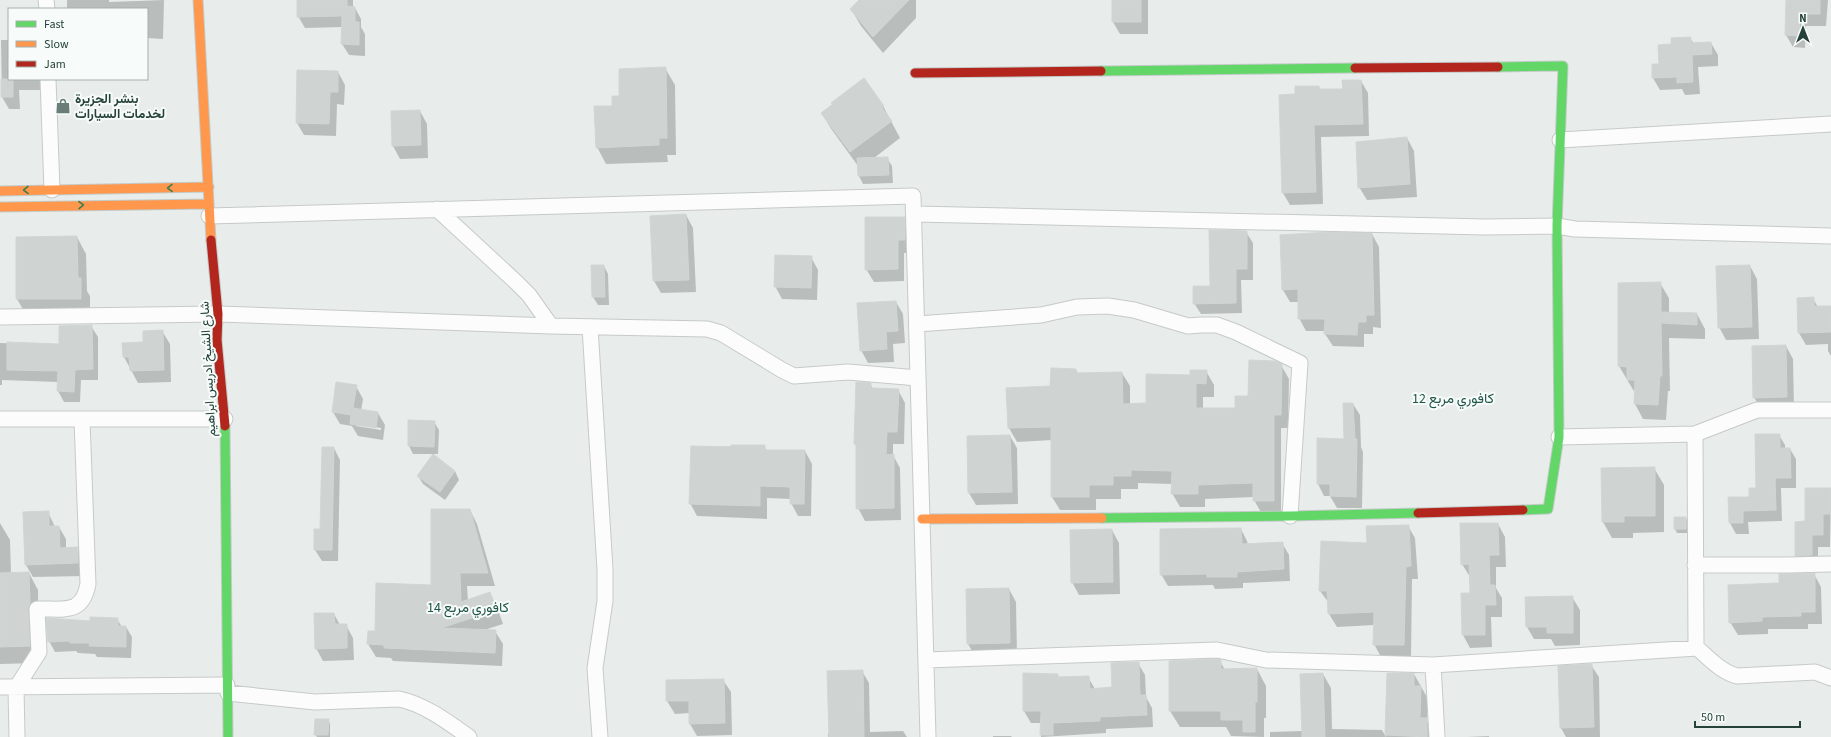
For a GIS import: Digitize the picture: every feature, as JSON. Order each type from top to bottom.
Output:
[{"type":"street","name":"شارع الشيخ ادريس ابراهيم","points":[[198,0],[209,187],[209,210],[218,314],[217,340],[225,420],[228,737]]},
{"type":"street","points":[[915,73],[1563,66],[1557,226],[1559,437],[1548,509],[1290,516],[922,519]]},
{"type":"street","points":[[48,80],[52,190]]},
{"type":"street","points":[[1560,140],[1831,124]]},
{"type":"street","points":[[0,191],[209,187]]},
{"type":"street","points":[[0,207],[209,210],[437,209],[914,196],[928,737]]},
{"type":"street","points":[[437,209],[529,295],[551,326]]},
{"type":"street","points":[[914,214],[1485,227],[1557,226],[1574,229],[1831,236]]},
{"type":"street","points":[[917,324],[1041,315],[1077,307],[1108,306],[1134,310],[1188,326],[1201,324],[1217,326],[1236,332],[1300,364],[1290,516]]},
{"type":"street","points":[[0,317],[218,314],[551,326],[707,329],[721,333],[794,376],[848,372],[918,378]]},
{"type":"street","points":[[590,327],[605,569],[605,601],[595,668],[600,737]]},
{"type":"street","points":[[1559,437],[1694,434],[1757,410],[1831,410]]},
{"type":"street","points":[[0,420],[225,420]]},
{"type":"street","points":[[17,737],[16,688],[39,652],[37,609],[72,608],[80,604],[85,597],[88,584],[82,420]]},
{"type":"street","points":[[1694,434],[1697,648]]},
{"type":"street","points":[[1695,565],[1788,566],[1831,564]]},
{"type":"street","points":[[926,660],[1217,650],[1266,660],[1433,665],[1697,648],[1721,668],[1730,674],[1737,676],[1815,672],[1831,678]]},
{"type":"street","points":[[1433,665],[1437,737]]},
{"type":"street","points":[[0,688],[227,689],[315,702],[405,700],[411,701],[431,712],[469,737]]},
{"type":"building","points":[[297,0],[347,0],[347,6],[355,7],[355,22],[359,22],[359,45],[341,44],[342,16],[297,17]]},
{"type":"building","points":[[859,0],[909,0],[873,37],[850,9]]},
{"type":"building","points":[[1112,0],[1141,0],[1141,22],[1112,22]]},
{"type":"building","points":[[1786,0],[1820,0],[1820,14],[1800,14],[1799,36],[1785,35]]},
{"type":"building","points":[[1691,37],[1691,43],[1711,42],[1712,54],[1692,55],[1693,82],[1677,83],[1677,77],[1652,78],[1652,64],[1659,64],[1658,45],[1671,44],[1671,38]]},
{"type":"building","points":[[666,67],[667,138],[659,138],[659,145],[596,148],[594,106],[612,106],[612,96],[619,96],[619,69]]},
{"type":"building","points":[[297,70],[338,71],[338,92],[330,92],[329,124],[296,123]]},
{"type":"building","points":[[864,78],[884,106],[882,108],[892,121],[850,152],[821,113],[833,104],[831,103]]},
{"type":"building","points":[[1,79],[13,80],[13,97],[1,97]]},
{"type":"building","points":[[1342,80],[1361,80],[1363,124],[1314,125],[1316,192],[1282,193],[1279,95],[1295,94],[1295,86],[1319,86],[1319,89],[1343,89]]},
{"type":"building","points":[[420,110],[421,145],[392,146],[391,111]]},
{"type":"building","points":[[1407,137],[1410,184],[1358,188],[1356,142]]},
{"type":"building","points":[[888,157],[889,175],[858,176],[857,158]]},
{"type":"building","points":[[686,214],[689,280],[653,281],[650,216]]},
{"type":"building","points":[[865,217],[905,217],[905,240],[898,240],[898,269],[865,270]]},
{"type":"building","points":[[1209,230],[1247,231],[1247,269],[1236,269],[1236,303],[1193,304],[1193,286],[1210,286]]},
{"type":"building","points":[[1329,232],[1372,233],[1374,315],[1366,315],[1366,322],[1358,322],[1357,335],[1324,334],[1325,319],[1298,319],[1298,289],[1282,290],[1280,235]]},
{"type":"building","points":[[77,236],[78,278],[81,278],[81,299],[16,299],[16,237]]},
{"type":"building","points":[[775,255],[812,256],[811,288],[774,287]]},
{"type":"building","points":[[591,265],[604,265],[605,297],[592,297]]},
{"type":"building","points":[[1750,265],[1752,327],[1718,328],[1716,266]]},
{"type":"building","points":[[1661,282],[1661,312],[1697,313],[1697,325],[1661,323],[1662,376],[1660,376],[1658,405],[1634,404],[1635,380],[1627,380],[1627,367],[1618,366],[1618,283]]},
{"type":"building","points":[[1814,297],[1814,306],[1831,306],[1831,332],[1798,333],[1797,298]]},
{"type":"building","points":[[896,301],[898,331],[886,332],[887,349],[860,351],[857,303]]},
{"type":"building","points":[[92,325],[93,369],[75,370],[74,392],[57,391],[58,371],[7,370],[7,342],[59,344],[59,326]]},
{"type":"building","points":[[163,330],[164,370],[130,371],[129,357],[123,357],[122,343],[143,342],[143,331]]},
{"type":"building","points":[[1786,345],[1787,397],[1753,398],[1752,346]]},
{"type":"building","points":[[1249,360],[1275,361],[1282,364],[1281,415],[1274,415],[1274,501],[1253,501],[1253,483],[1198,485],[1198,494],[1171,494],[1172,471],[1131,470],[1131,476],[1113,476],[1113,485],[1089,485],[1089,497],[1051,497],[1051,427],[1008,428],[1006,388],[1050,386],[1051,368],[1076,369],[1076,373],[1122,372],[1123,404],[1146,403],[1146,374],[1190,375],[1190,370],[1207,370],[1206,384],[1196,383],[1196,408],[1235,408],[1235,396],[1248,396]]},
{"type":"building","points":[[336,382],[357,385],[353,408],[378,412],[376,428],[350,424],[351,415],[332,412]]},
{"type":"building","points":[[856,382],[871,383],[871,388],[899,389],[897,432],[887,432],[886,455],[894,454],[894,508],[856,509],[856,444],[854,444]]},
{"type":"building","points":[[1343,403],[1353,403],[1355,439],[1357,439],[1356,497],[1330,496],[1330,484],[1317,484],[1317,438],[1344,439]]},
{"type":"building","points":[[408,420],[435,421],[434,447],[408,446]]},
{"type":"building","points":[[1755,434],[1780,434],[1780,448],[1790,448],[1791,478],[1775,478],[1776,510],[1743,511],[1743,523],[1729,523],[1728,497],[1749,497],[1749,488],[1756,488]]},
{"type":"building","points":[[1010,435],[1012,492],[968,493],[967,436]]},
{"type":"building","points":[[731,445],[765,445],[765,450],[805,450],[804,504],[790,504],[790,487],[760,486],[760,506],[689,504],[691,446],[731,447]]},
{"type":"building","points":[[322,447],[334,447],[332,550],[314,550],[314,529],[320,529]]},
{"type":"building","points":[[433,454],[455,471],[440,492],[417,476]]},
{"type":"building","points":[[1655,467],[1655,516],[1624,516],[1624,522],[1602,522],[1601,468]]},
{"type":"building","points":[[1805,488],[1831,488],[1831,514],[1823,514],[1823,535],[1812,535],[1812,555],[1795,556],[1795,522],[1805,521]]},
{"type":"building","points":[[431,509],[470,509],[488,573],[460,573],[461,602],[490,592],[496,610],[441,628],[496,630],[495,653],[384,648],[384,645],[367,644],[368,631],[375,631],[376,583],[431,585]]},
{"type":"building","points":[[49,511],[49,526],[59,526],[60,548],[78,547],[78,563],[25,565],[23,512]]},
{"type":"building","points":[[1674,517],[1686,517],[1686,529],[1674,529]]},
{"type":"building","points":[[1460,523],[1498,523],[1499,555],[1489,555],[1490,585],[1495,585],[1496,605],[1485,605],[1485,635],[1462,635],[1461,593],[1470,593],[1469,564],[1461,565]]},
{"type":"building","points":[[1409,525],[1411,566],[1406,567],[1404,645],[1373,645],[1374,612],[1328,614],[1327,591],[1319,591],[1321,541],[1367,543],[1366,526]]},
{"type":"building","points":[[1241,528],[1242,544],[1283,542],[1284,569],[1237,572],[1237,577],[1207,577],[1207,574],[1160,575],[1160,529]]},
{"type":"building","points":[[1112,529],[1113,582],[1071,583],[1070,530]]},
{"type":"building","points":[[29,572],[30,603],[28,609],[30,646],[0,647],[0,573]]},
{"type":"building","points":[[1815,573],[1815,612],[1801,612],[1801,616],[1762,617],[1762,621],[1729,623],[1728,585],[1779,583],[1779,574]]},
{"type":"building","points":[[1009,588],[1010,643],[967,644],[966,589]]},
{"type":"building","points":[[1573,596],[1573,633],[1547,633],[1547,627],[1526,627],[1525,597]]},
{"type":"building","points":[[314,613],[334,613],[335,624],[347,624],[347,648],[315,649]]},
{"type":"building","points":[[90,617],[118,618],[118,626],[126,626],[126,647],[89,646],[90,643],[70,643],[70,641],[48,642],[46,618],[90,621]]},
{"type":"building","points":[[1221,660],[1221,669],[1257,668],[1255,732],[1243,732],[1243,720],[1221,720],[1221,711],[1169,711],[1169,661]]},
{"type":"building","points":[[1139,662],[1140,695],[1146,695],[1147,715],[1100,717],[1100,721],[1053,723],[1053,735],[1040,735],[1041,711],[1023,711],[1023,673],[1058,674],[1058,677],[1089,676],[1090,689],[1112,687],[1111,663]]},
{"type":"building","points":[[1592,664],[1594,727],[1560,728],[1558,666]]},
{"type":"building","points":[[863,670],[864,737],[829,737],[827,671]]},
{"type":"building","points":[[1323,673],[1325,737],[1302,737],[1300,674]]},
{"type":"building","points":[[1387,673],[1414,673],[1414,686],[1421,686],[1420,718],[1427,718],[1427,737],[1385,735]]},
{"type":"building","points":[[724,679],[725,723],[689,724],[689,701],[666,701],[666,680]]},
{"type":"building","points":[[315,719],[329,719],[328,735],[314,735]]},
{"type":"traffic: fast","points":[[1498,67],[1563,66],[1557,226],[1559,437],[1548,509],[1523,510]]},
{"type":"traffic: fast","points":[[1101,71],[1355,68]]},
{"type":"traffic: fast","points":[[225,426],[228,737]]},
{"type":"traffic: fast","points":[[1102,518],[1418,513]]},
{"type":"traffic: slow","points":[[198,0],[211,240]]},
{"type":"traffic: slow","points":[[0,191],[209,187]]},
{"type":"traffic: slow","points":[[0,207],[209,204]]},
{"type":"traffic: slow","points":[[922,519],[1102,518]]},
{"type":"traffic: jam","points":[[1355,68],[1498,67]]},
{"type":"traffic: jam","points":[[915,73],[1101,71]]},
{"type":"traffic: jam","points":[[211,240],[218,314],[217,340],[225,426]]},
{"type":"traffic: jam","points":[[1418,513],[1523,510]]},
{"type":"place","name":"بنشر الجزيرة لخدمات السيارات","points":[[63,106]]},
{"type":"district","name":"كافوري مربع 12","points":[[1453,399]]},
{"type":"district","name":"كافوري مربع 14","points":[[468,608]]}]
